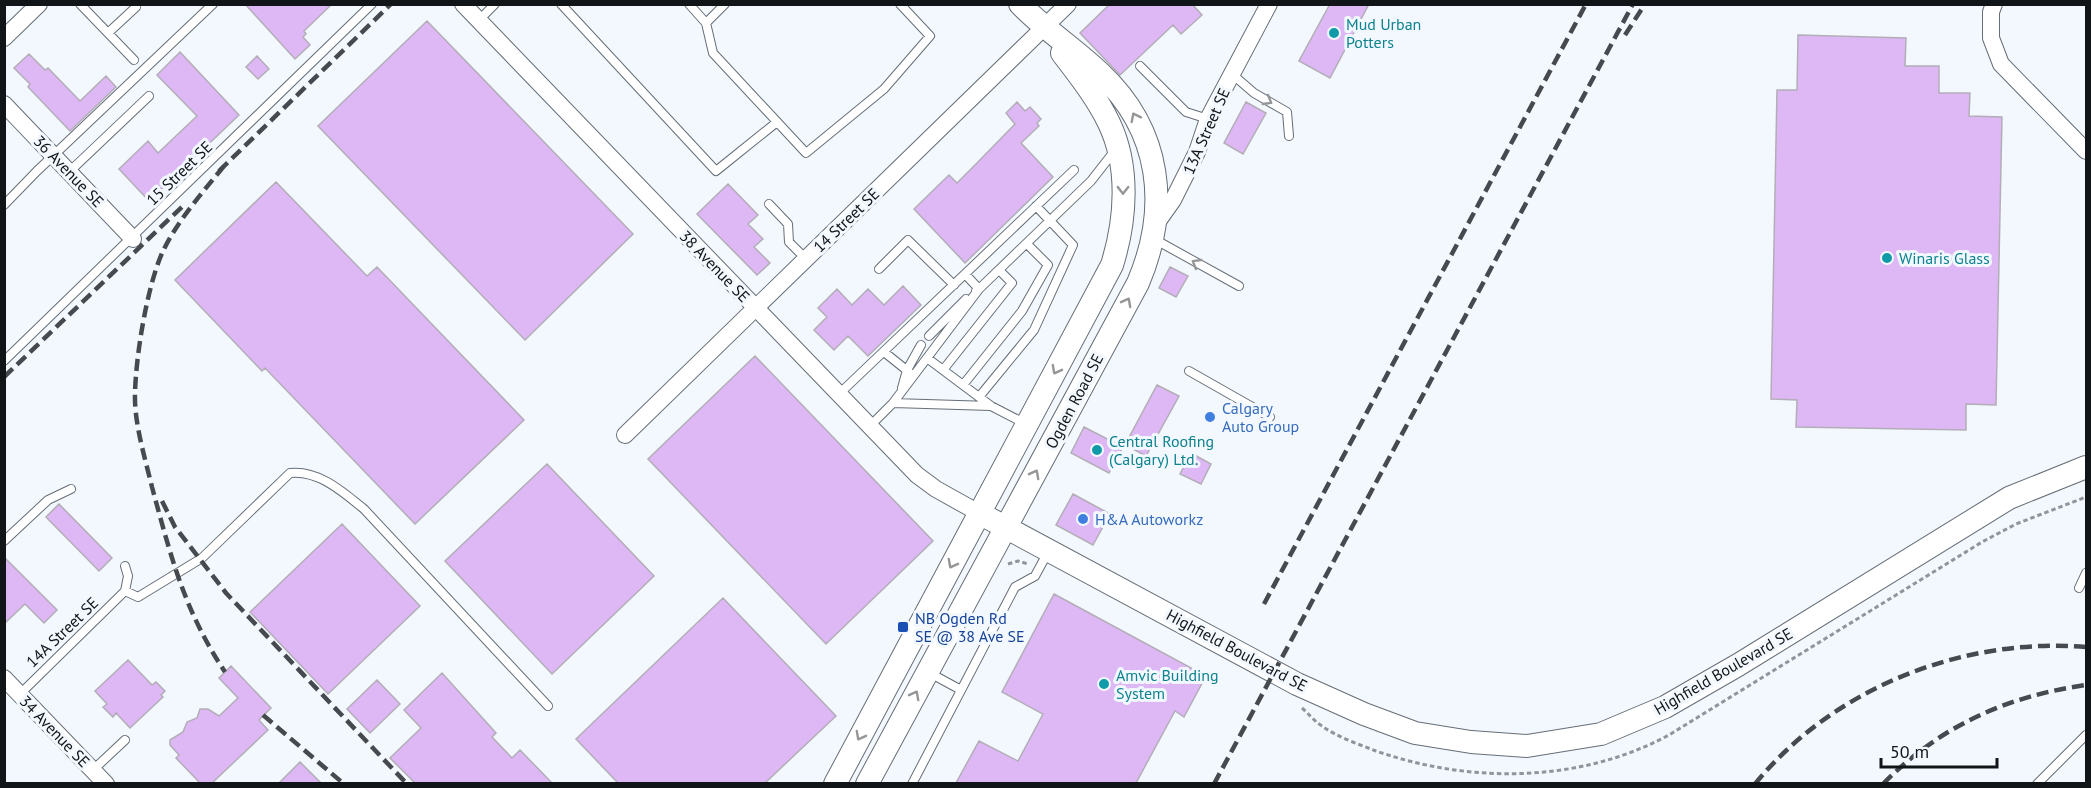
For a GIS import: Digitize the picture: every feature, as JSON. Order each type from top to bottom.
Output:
[{"type":"street","points":[[4,38],[39,4]]},
{"type":"street","name":"38 Avenue SE","points":[[463,4],[917,475],[936,489],[979,513]]},
{"type":"street","name":"Ogden Road SE","points":[[867,783],[1137,283],[1155,231],[1157,189],[1150,149],[1132,110],[1101,74],[1044,28],[1020,4]]},
{"type":"street","name":"14 Street SE","points":[[625,435],[1068,4]]},
{"type":"street","name":"13A Street SE","points":[[1155,231],[1197,152],[1208,119],[1269,4]]},
{"type":"street","points":[[1994,4],[1991,38],[2001,64],[2086,151]]},
{"type":"street","name":"Ogden Road SE","points":[[836,783],[1112,265],[1120,239],[1123,213],[1123,172],[1110,124],[1084,82],[1044,28]]},
{"type":"street","name":"36 Avenue SE","points":[[4,104],[133,239]]},
{"type":"street","name":"Highfield Boulevard SE","points":[[979,513],[1007,525],[1044,558],[1297,684],[1364,714],[1415,733],[1471,742],[1527,746],[1601,734],[1665,707],[1738,665],[2009,498],[2086,467]]},
{"type":"street","name":"34 Avenue SE","points":[[4,678],[106,783]]},
{"type":"lane","points":[[80,4],[134,60]]},
{"type":"lane","points":[[4,205],[213,4]]},
{"type":"lane","name":"15 Street SE","points":[[4,361],[133,239],[372,4]]},
{"type":"lane","points":[[478,21],[495,4]]},
{"type":"lane","points":[[561,4],[716,171],[777,122]]},
{"type":"lane","points":[[688,4],[706,23],[712,53],[806,153],[884,89],[930,36],[900,4]]},
{"type":"lane","points":[[706,23],[725,4]]},
{"type":"lane","points":[[108,33],[136,7]]},
{"type":"lane","points":[[1140,66],[1186,112],[1208,119]]},
{"type":"lane","points":[[1232,74],[1254,93],[1287,112],[1289,136]]},
{"type":"lane","points":[[69,172],[148,96]]},
{"type":"lane","points":[[928,336],[950,312],[979,289],[1050,222],[1091,181],[1116,149]]},
{"type":"lane","points":[[839,394],[1074,170]]},
{"type":"lane","points":[[769,204],[788,224],[789,242],[806,259]]},
{"type":"lane","points":[[979,397],[1034,330],[1073,245],[1036,207]]},
{"type":"lane","points":[[1155,231],[1239,286]]},
{"type":"lane","points":[[879,269],[908,240],[954,285]]},
{"type":"lane","points":[[963,385],[1022,311],[1048,265],[1027,244]]},
{"type":"lane","points":[[943,370],[1012,283],[999,270]]},
{"type":"lane","points":[[965,274],[979,289]]},
{"type":"lane","points":[[910,372],[927,358],[979,289]]},
{"type":"lane","points":[[870,426],[901,392],[921,345]]},
{"type":"lane","points":[[884,352],[910,372]]},
{"type":"lane","points":[[927,358],[991,406],[1027,424]]},
{"type":"lane","points":[[1189,371],[1270,417]]},
{"type":"lane","points":[[893,403],[991,406]]},
{"type":"lane","points":[[125,566],[128,576],[125,591],[138,597],[202,558],[290,473],[301,472],[318,477],[343,492],[364,509],[548,706]]},
{"type":"lane","points":[[4,541],[48,500],[71,489]]},
{"type":"lane","points":[[912,783],[1015,587],[1035,576],[1044,558]]},
{"type":"lane","points":[[2079,588],[2086,573]]},
{"type":"lane","name":"14A Street SE","points":[[20,694],[125,591]]},
{"type":"lane","points":[[928,672],[961,690]]},
{"type":"lane","points":[[2037,783],[2086,735]]},
{"type":"lane","points":[[93,770],[125,740]]},
{"type":"path","points":[[1297,705],[1323,727],[1407,762],[1482,773],[1520,774],[1560,771],[1607,761],[1644,748],[1669,735],[1982,542],[2016,524],[2086,496]]},
{"type":"path","points":[[1004,564],[1044,558]]},
{"type":"building","points":[[245,4],[332,4],[304,31],[306,34],[303,37],[310,45],[295,59]]},
{"type":"building","points":[[1110,4],[1192,4],[1202,15],[1181,34],[1173,25],[1120,75],[1080,33]]},
{"type":"building","name":"Mud Urban Potters","points":[[1330,4],[1369,4],[1330,78],[1299,61]]},
{"type":"building","points":[[427,21],[633,234],[525,340],[318,126]]},
{"type":"building","name":"Winaris Glass","points":[[1798,35],[1906,38],[1905,66],[1939,66],[1939,93],[1970,93],[1969,116],[2002,117],[1996,405],[1966,404],[1966,430],[1796,427],[1797,400],[1771,399],[1777,90],[1797,90]]},
{"type":"building","points":[[180,52],[239,115],[149,201],[119,169],[148,141],[158,153],[197,116],[157,75]]},
{"type":"building","points":[[29,54],[45,70],[48,68],[80,101],[106,76],[116,87],[70,131],[28,87],[30,84],[14,68]]},
{"type":"building","points":[[257,56],[269,69],[258,79],[246,67]]},
{"type":"building","points":[[1017,102],[1025,111],[1030,107],[1041,119],[1037,123],[1039,126],[1021,143],[1053,177],[965,263],[914,209],[949,175],[957,183],[1015,124],[1006,113]]},
{"type":"building","points":[[1246,102],[1266,113],[1243,154],[1224,143]]},
{"type":"building","points":[[276,182],[367,276],[377,267],[524,420],[415,524],[265,368],[262,371],[175,280]]},
{"type":"building","points":[[728,184],[758,215],[748,224],[763,239],[754,247],[770,263],[757,275],[697,214]]},
{"type":"building","points":[[1170,267],[1188,276],[1176,297],[1159,288]]},
{"type":"building","points":[[903,286],[921,305],[868,356],[848,336],[834,350],[814,330],[827,317],[818,308],[837,289],[852,305],[868,289],[884,305]]},
{"type":"building","points":[[755,356],[933,541],[826,644],[648,459]]},
{"type":"building","points":[[1157,385],[1179,396],[1146,456],[1125,445]]},
{"type":"building","name":"Central Roofing (Calgary) Ltd.","points":[[1084,427],[1123,447],[1109,473],[1071,453]]},
{"type":"building","points":[[1191,453],[1211,464],[1201,484],[1180,474]]},
{"type":"building","points":[[547,464],[654,576],[552,674],[445,561]]},
{"type":"building","name":"H&A Autoworkz","points":[[1073,494],[1110,514],[1093,545],[1056,525]]},
{"type":"building","points":[[59,504],[112,558],[99,571],[46,517]]},
{"type":"building","points":[[342,524],[420,606],[328,694],[250,612]]},
{"type":"building","points":[[4,557],[57,610],[44,623],[25,604],[4,624]]},
{"type":"building","name":"Amvic Building System","points":[[1054,594],[1206,676],[1184,717],[1175,711],[1136,783],[956,783],[979,741],[1018,761],[1043,714],[1002,692]]},
{"type":"building","points":[[723,598],[836,716],[765,783],[618,783],[576,739]]},
{"type":"building","points":[[128,660],[152,685],[156,682],[165,691],[161,695],[163,697],[130,728],[116,713],[113,717],[103,707],[107,704],[95,691]]},
{"type":"building","points":[[231,666],[271,708],[259,720],[268,730],[212,783],[200,783],[176,758],[179,755],[170,745],[170,740],[183,732],[187,722],[197,718],[200,709],[208,709],[219,716],[238,698],[219,678]]},
{"type":"building","points":[[442,673],[496,733],[492,737],[512,758],[520,750],[552,783],[415,783],[390,758],[421,728],[404,710]]},
{"type":"building","points":[[377,680],[400,704],[370,733],[347,709]]},
{"type":"building","points":[[300,762],[321,783],[279,783]]},
{"type":"railway","points":[[219,171],[391,4]]},
{"type":"railway","points":[[1264,604],[1586,4]]},
{"type":"railway","points":[[1214,784],[1633,4]]},
{"type":"railway","points":[[1625,35],[1645,4]]},
{"type":"railway","points":[[224,166],[176,228],[157,266],[143,321],[135,404],[140,440],[180,582],[199,627],[225,672]]},
{"type":"railway","points":[[4,377],[186,203]]},
{"type":"railway","points":[[162,501],[175,527],[226,593],[407,784]]},
{"type":"railway","points":[[1755,784],[1787,750],[1823,720],[1862,695],[1904,675],[1948,660],[1994,651],[2040,646],[2086,647]]},
{"type":"railway","points":[[1883,784],[1928,746],[1951,730],[1976,717],[2029,697],[2086,685]]},
{"type":"railway","points":[[263,715],[344,784]]},
{"type":"place","name":"Mud Urban Potters","points":[[1334,33]]},
{"type":"place","name":"Winaris Glass","points":[[1887,258]]},
{"type":"place","name":"Calgary Auto Group","points":[[1210,417]]},
{"type":"place","name":"Central Roofing (Calgary) Ltd.","points":[[1097,450]]},
{"type":"place","name":"H&A Autoworkz","points":[[1083,519]]},
{"type":"place","name":"NB Ogden Rd SE @ 38 Ave SE","points":[[903,627]]},
{"type":"place","name":"Amvic Building System","points":[[1104,684]]}]
